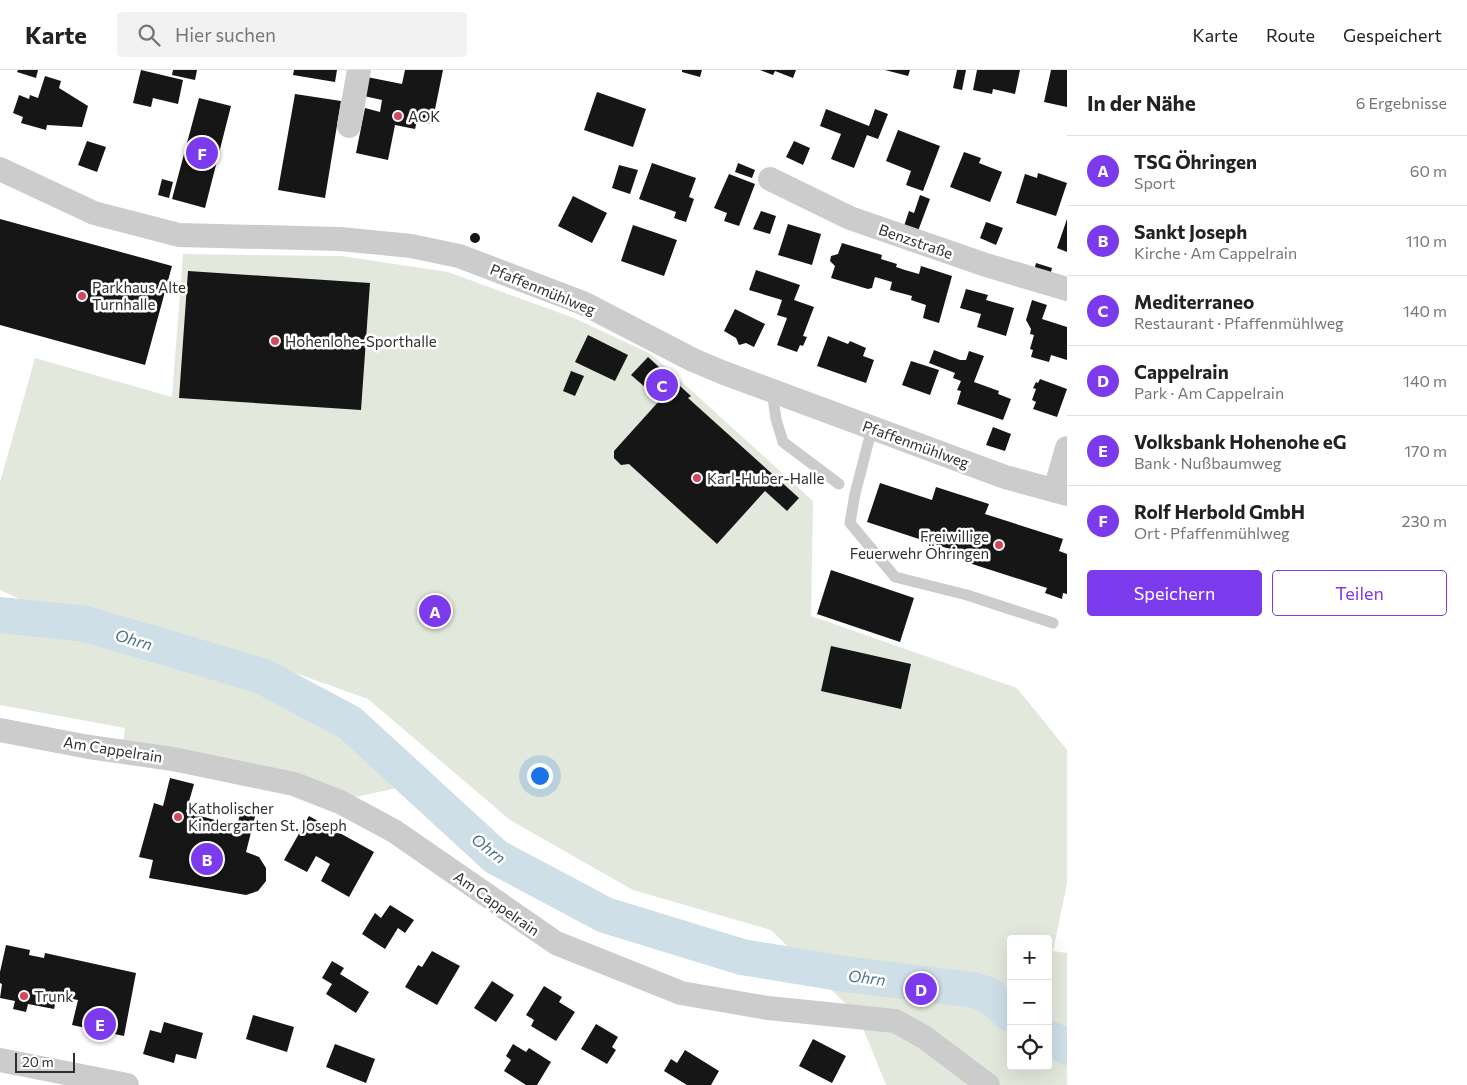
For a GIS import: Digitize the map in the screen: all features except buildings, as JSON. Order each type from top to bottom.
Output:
[{"type":"street","points":[[349,126],[359,70]]},
{"type":"street","name":"Pfaffenmühlweg","points":[[0,169],[94,212],[179,236],[340,239],[411,246],[459,256],[583,304],[693,360],[772,391],[1005,477],[1061,492]]},
{"type":"street","name":"Benzstraße","points":[[770,179],[850,218],[986,265],[1067,289]]},
{"type":"street","points":[[1061,492],[1067,448]]},
{"type":"street","name":"Am Cappelrain","points":[[0,730],[89,747],[173,758],[294,784],[340,802],[394,831],[556,944],[681,993],[768,1008],[895,1021],[924,1037],[988,1085]]},
{"type":"street","points":[[0,1060],[127,1085]]},
{"type":"lane","points":[[772,391],[776,419],[783,442],[839,484]]},
{"type":"lane","points":[[872,428],[855,494],[850,524],[895,577],[967,595],[1053,623]]},
{"type":"shaded area","points":[[183,254],[341,256],[448,272],[574,318],[651,354],[813,501],[811,616],[1017,688],[1067,750],[1067,884],[1053,951],[1067,953],[1067,1085],[886,1085],[858,1016],[771,930],[633,890],[510,820],[368,699],[264,662],[149,631],[33,605],[0,590],[0,482],[35,358],[172,397]]},
{"type":"shaded area","points":[[0,622],[148,647],[259,682],[349,733],[407,786],[355,797],[123,743],[125,728],[0,705]]},
{"type":"waterway","name":"Ohrn","points":[[0,615],[86,624],[262,676],[350,723],[496,857],[605,915],[742,957],[845,974],[974,990],[988,995],[1007,1011]]},
{"type":"waterway","name":"Ohrn","points":[[1052,1040],[1067,1047]]},
{"type":"place","name":"AOK","points":[[398,116]]},
{"type":"place","name":"Rolf Herbold GmbH","points":[[202,153]]},
{"type":"place","name":"Parkhaus Alte Turnhalle","points":[[82,296]]},
{"type":"place","name":"Hohenlohe-Sporthalle","points":[[275,341]]},
{"type":"place","name":"Mediterraneo","points":[[662,385]]},
{"type":"place","name":"Karl-Huber-Halle","points":[[697,478]]},
{"type":"place","name":"Freiwillige Feuerwehr Öhringen","points":[[999,545]]},
{"type":"place","name":"TSG Öhringen","points":[[435,611]]},
{"type":"place","name":"Katholischer Kindergarten St. Joseph","points":[[178,817]]},
{"type":"place","name":"Sankt Joseph","points":[[207,859]]},
{"type":"place","name":"Cappelrain","points":[[921,989]]},
{"type":"place","name":"Trunk","points":[[24,996]]},
{"type":"place","name":"Volksbank Hohenohe eG","points":[[100,1024]]}]
